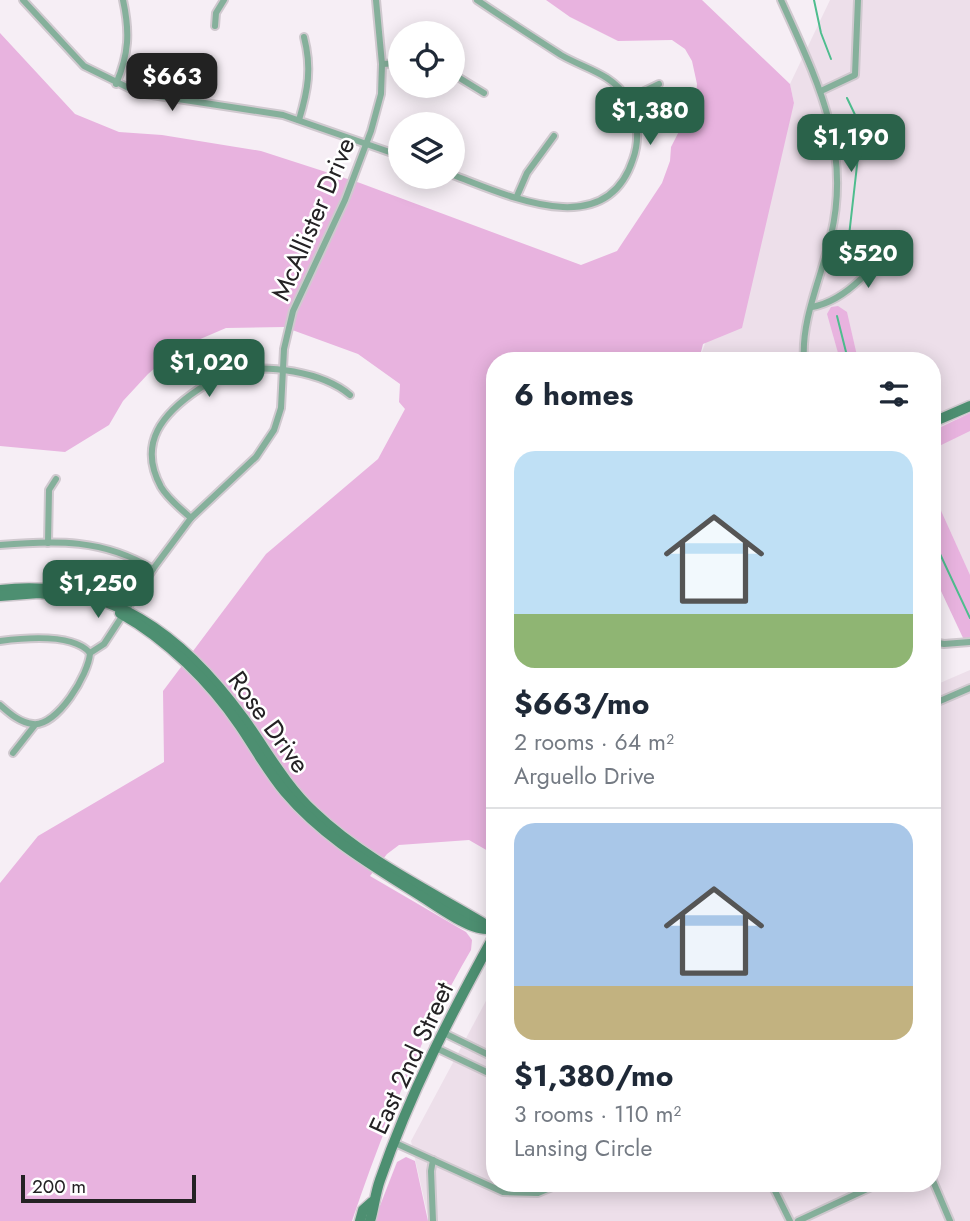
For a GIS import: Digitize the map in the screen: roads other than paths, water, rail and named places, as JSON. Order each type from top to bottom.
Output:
[{"type":"main road","points":[[941,419],[970,406]]},
{"type":"main road","name":"Rose Drive","points":[[0,590],[37,587],[72,591],[126,613],[167,636],[207,673],[246,722],[290,787],[329,826],[362,850],[486,926]]},
{"type":"main road","name":"Rose Drive","points":[[0,596],[39,593],[81,599],[126,613]]},
{"type":"main road","name":"East 2nd Street","points":[[370,1221],[372,1202],[393,1142],[434,1047],[486,945]]},
{"type":"main road","name":"East 2nd Street","points":[[360,1221],[363,1210],[372,1202]]},
{"type":"street","points":[[23,0],[84,66],[116,84],[139,93],[299,120],[388,151]]},
{"type":"street","points":[[116,84],[129,44],[123,0]]},
{"type":"street","points":[[215,26],[216,13],[224,0]]},
{"type":"street","name":"McAllister Drive","points":[[90,653],[104,645],[153,569],[191,518],[256,457],[269,440],[281,408],[286,335],[297,298],[345,200],[367,143],[381,94],[382,64],[376,0]]},
{"type":"street","points":[[465,179],[543,206],[580,208],[612,191],[623,179],[636,150],[637,130],[628,99],[608,77],[564,57],[477,0]]},
{"type":"street","points":[[781,0],[821,91],[834,136],[837,199],[831,239],[812,307],[804,352]]},
{"type":"street","points":[[821,91],[855,75],[858,0]]},
{"type":"street","points":[[299,120],[310,78],[304,37]]},
{"type":"street","points":[[382,64],[388,64]]},
{"type":"street","points":[[465,81],[484,93]]},
{"type":"street","points":[[628,99],[659,84]]},
{"type":"street","points":[[517,196],[527,173],[554,136]]},
{"type":"street","points":[[812,307],[841,296],[863,277],[897,235]]},
{"type":"street","points":[[191,518],[167,495],[154,470],[154,439],[165,415],[177,404],[216,378],[248,370],[282,371],[326,379],[350,395]]},
{"type":"street","points":[[48,543],[49,489],[56,479]]},
{"type":"street","points":[[0,545],[84,544],[114,549],[153,569]]},
{"type":"street","points":[[0,641],[41,638],[76,643],[90,653],[89,666],[82,681],[46,723],[24,723],[0,705]]},
{"type":"street","points":[[941,643],[969,642]]},
{"type":"street","points":[[941,701],[970,688]]},
{"type":"street","points":[[13,752],[35,725]]},
{"type":"street","points":[[442,1032],[486,1054]]},
{"type":"street","points":[[434,1047],[486,1072]]},
{"type":"street","points":[[393,1142],[486,1184]]},
{"type":"street","points":[[433,1160],[431,1171],[434,1221]]},
{"type":"street","points":[[503,1192],[540,1192]]},
{"type":"street","points":[[776,1192],[790,1221]]},
{"type":"street","points":[[798,1221],[861,1192]]},
{"type":"street","points":[[938,1192],[950,1221]]},
{"type":"waterway","points":[[814,0],[821,33],[831,59]]},
{"type":"waterway","points":[[845,271],[860,139],[858,121],[847,98]]},
{"type":"waterway","points":[[837,316],[846,352]]},
{"type":"waterway","points":[[941,556],[970,618]]}]
